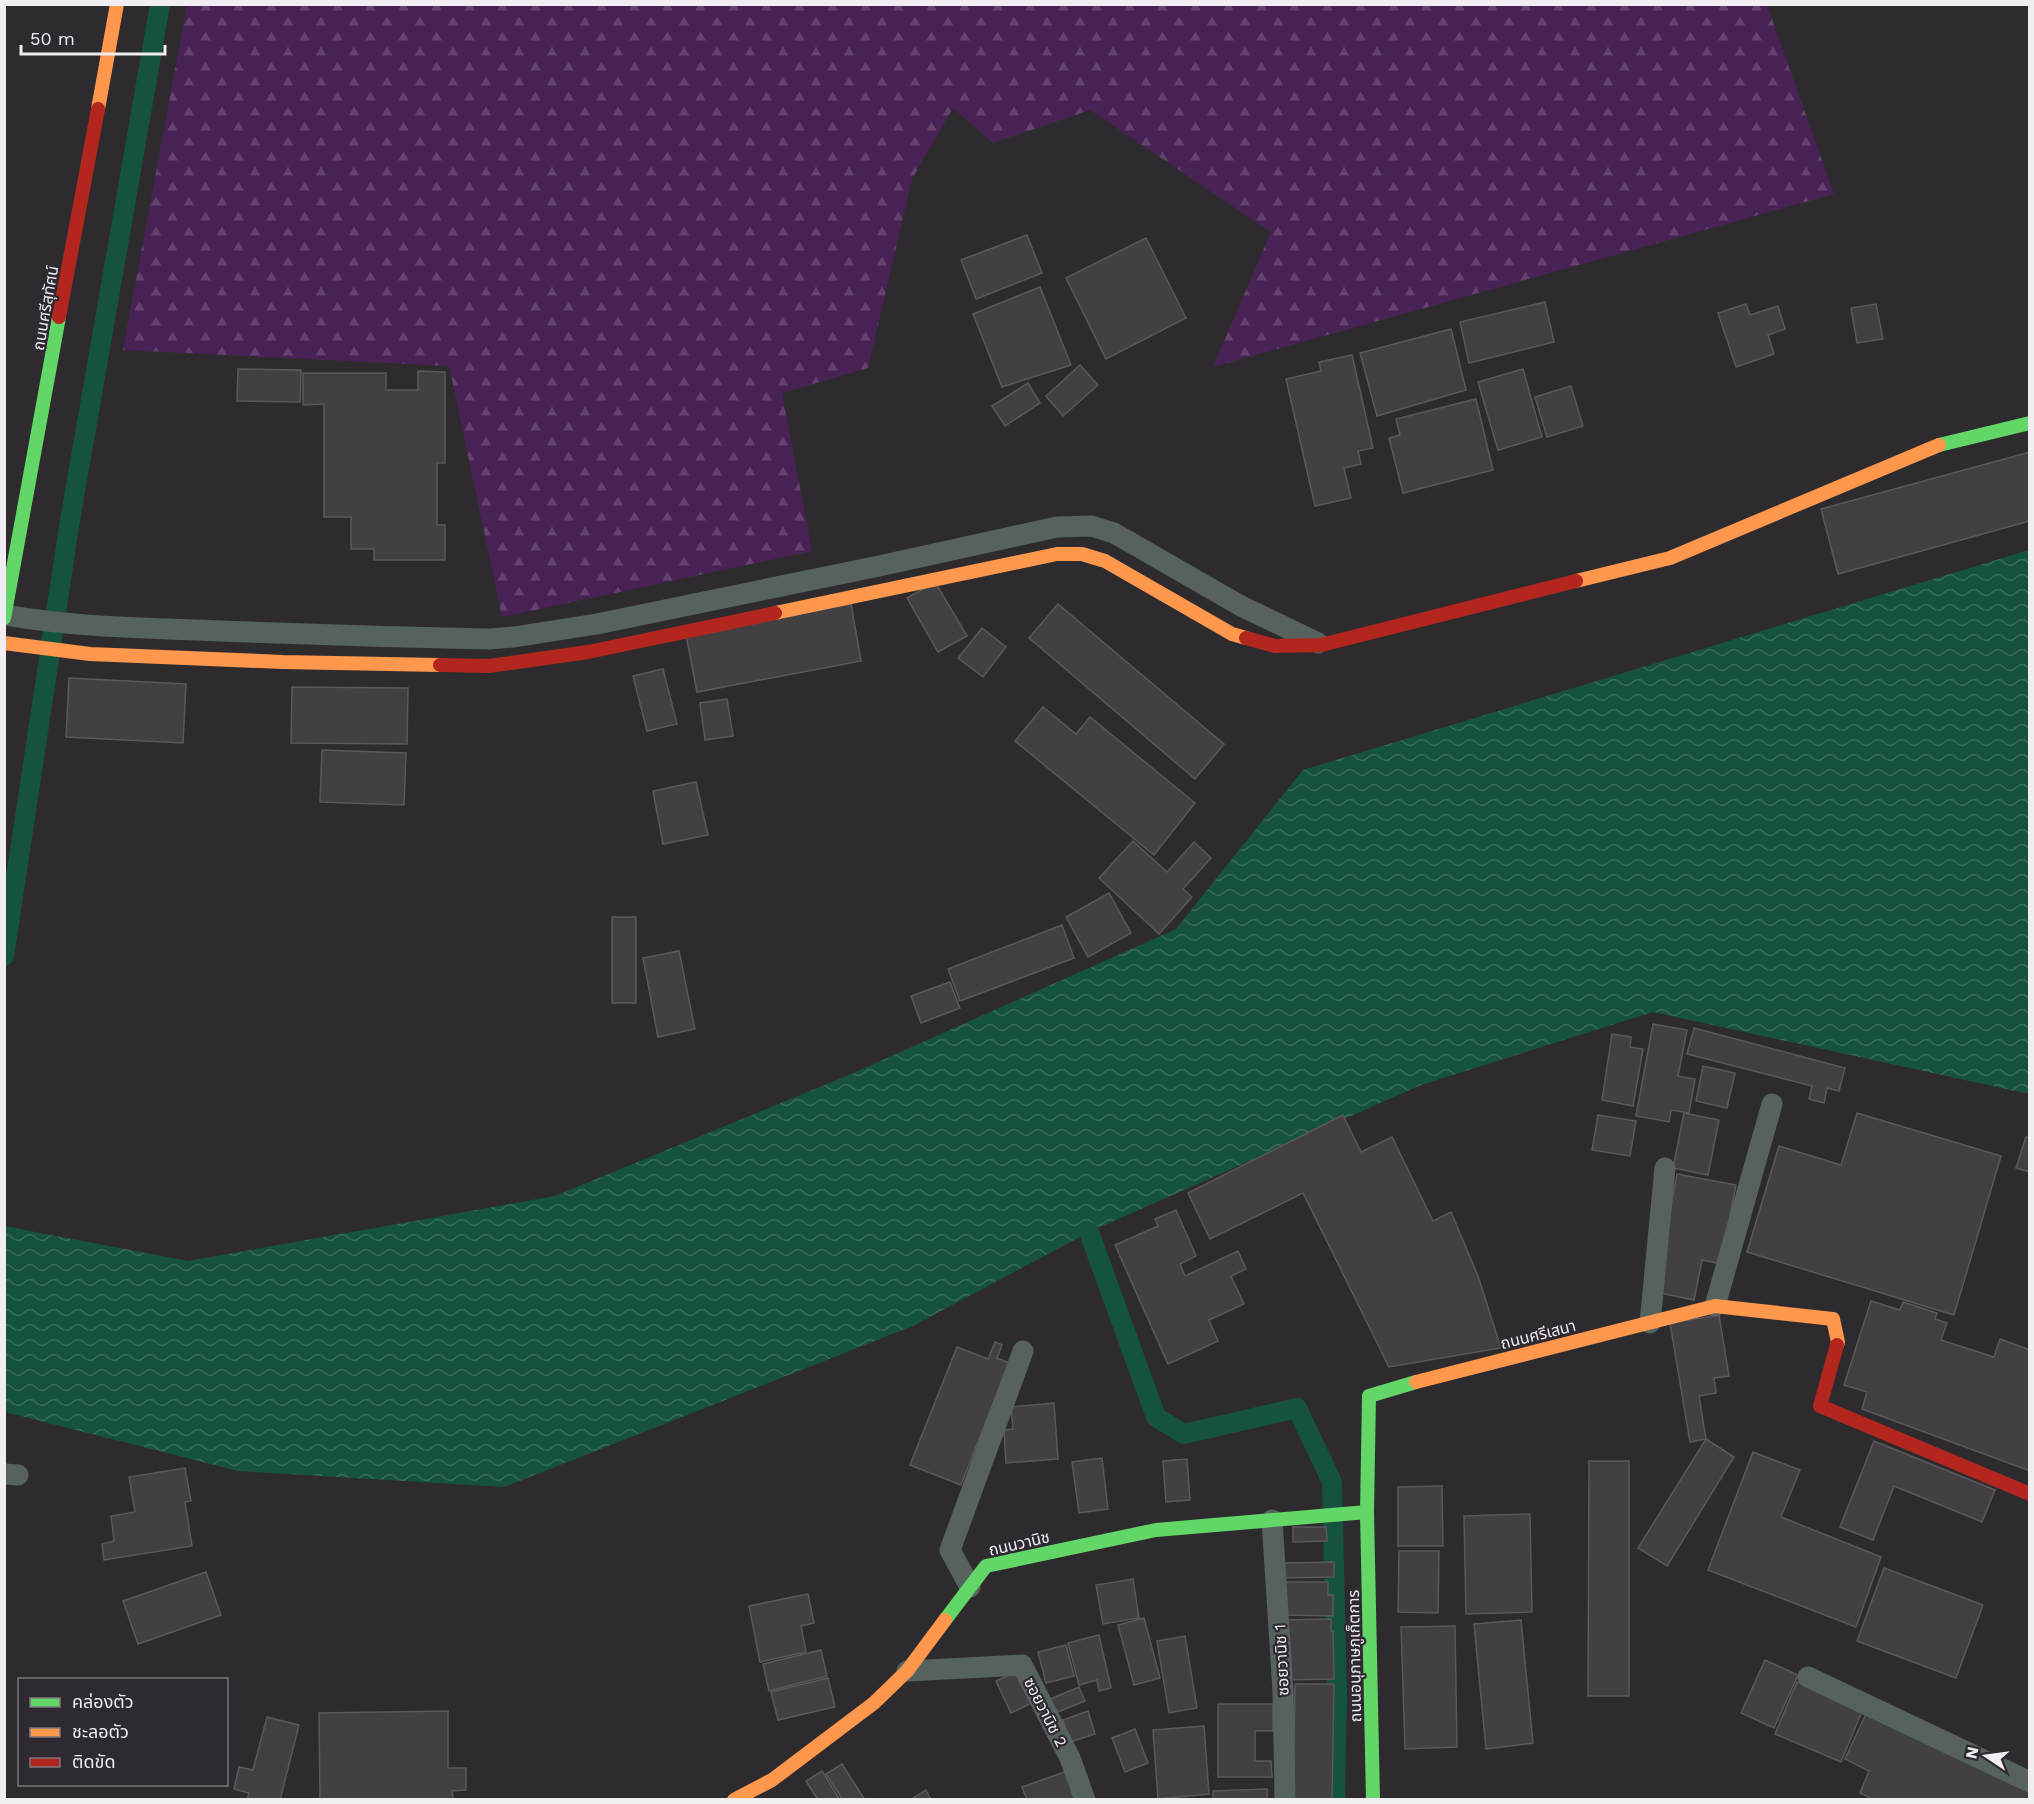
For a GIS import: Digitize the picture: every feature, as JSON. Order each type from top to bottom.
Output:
[{"type":"street","name":"ถนนศรีสุทัศน์","points":[[5,617],[117,4]]},
{"type":"street","points":[[4,643],[90,654],[283,662],[505,665],[600,649],[1057,554],[1082,554],[1105,561],[1232,634],[1275,646],[1321,645],[1670,558],[1933,446],[2030,423]]},
{"type":"street","points":[[5,617],[93,626],[489,639],[514,637],[597,624],[844,574],[1057,527],[1091,526],[1114,533],[1241,606],[1321,645]]},
{"type":"street","points":[[1772,1104],[1715,1306],[1833,1318],[1839,1342],[1820,1406],[2030,1494]]},
{"type":"street","points":[[1650,1323],[1665,1168]]},
{"type":"street","name":"ถนนศรีเสนา","points":[[1369,1396],[1715,1306]]},
{"type":"street","points":[[970,1587],[950,1550],[1023,1351]]},
{"type":"street","name":"ถนนอนุภาษภูเก็ตการ","points":[[1369,1396],[1367,1512],[1373,1800]]},
{"type":"street","name":"ถนนวานิช","points":[[734,1800],[772,1780],[874,1703],[907,1671],[986,1566],[1156,1530],[1367,1512]]},
{"type":"street","name":"ซอยวานิช 1","points":[[1272,1520],[1283,1691],[1285,1800]]},
{"type":"street","name":"ซอยวานิช 2","points":[[907,1671],[1022,1665],[1070,1758],[1085,1800]]},
{"type":"street","points":[[1808,1677],[2030,1782]]},
{"type":"green space","points":[[187,5],[1767,5],[1834,194],[1213,367],[1271,232],[1090,110],[993,143],[953,108],[912,179],[868,368],[782,393],[812,551],[502,617],[449,366],[123,350]]},
{"type":"water","points":[[2029,550],[2029,1094],[1653,1012],[1421,1085],[1089,1232],[913,1326],[504,1487],[238,1471],[5,1412],[4,1226],[188,1261],[555,1196],[849,1075],[1176,929],[1303,770]]},
{"type":"building","points":[[1027,235],[1042,273],[976,299],[961,260]]},
{"type":"building","points":[[1146,238],[1186,318],[1106,359],[1066,278]]},
{"type":"building","points":[[1040,287],[1071,365],[1002,387],[973,314]]},
{"type":"building","points":[[1545,302],[1554,342],[1469,363],[1460,322]]},
{"type":"building","points":[[1746,304],[1750,315],[1778,306],[1785,329],[1768,335],[1774,354],[1736,367],[1718,313]]},
{"type":"building","points":[[1876,304],[1883,339],[1857,343],[1851,308]]},
{"type":"building","points":[[1451,329],[1466,390],[1377,416],[1360,353]]},
{"type":"building","points":[[1352,355],[1373,448],[1358,451],[1361,464],[1344,468],[1351,498],[1315,506],[1286,379],[1321,371],[1319,362]]},
{"type":"building","points":[[1080,365],[1098,385],[1063,416],[1046,396]]},
{"type":"building","points":[[238,369],[301,370],[300,402],[237,401]]},
{"type":"building","points":[[1523,369],[1542,437],[1498,450],[1478,382]]},
{"type":"building","points":[[418,371],[445,372],[445,463],[437,463],[437,525],[445,525],[445,560],[374,560],[374,549],[351,549],[351,517],[324,517],[324,404],[303,405],[303,373],[386,373],[386,390],[418,390]]},
{"type":"building","points":[[1028,383],[1040,403],[1005,426],[992,406]]},
{"type":"building","points":[[1571,386],[1583,426],[1547,437],[1535,397]]},
{"type":"building","points":[[1476,399],[1493,470],[1403,493],[1389,438],[1400,435],[1396,419]]},
{"type":"building","points":[[2030,452],[2030,521],[1838,574],[1821,509]]},
{"type":"building","points":[[935,582],[967,636],[938,652],[907,598]]},
{"type":"building","points":[[851,604],[861,661],[697,692],[686,635]]},
{"type":"building","points":[[1058,604],[1224,744],[1195,779],[1029,638]]},
{"type":"building","points":[[982,628],[1006,647],[983,677],[958,658]]},
{"type":"building","points":[[663,669],[677,724],[647,731],[633,676]]},
{"type":"building","points":[[69,678],[186,684],[183,743],[66,737]]},
{"type":"building","points":[[292,687],[408,688],[407,744],[291,743]]},
{"type":"building","points":[[727,699],[733,736],[705,740],[700,703]]},
{"type":"building","points":[[1043,707],[1076,734],[1090,717],[1195,803],[1154,855],[1015,741]]},
{"type":"building","points":[[322,750],[406,753],[404,805],[320,802]]},
{"type":"building","points":[[696,782],[708,835],[663,844],[653,791]]},
{"type":"building","points":[[1133,841],[1167,872],[1194,842],[1211,858],[1183,889],[1192,897],[1159,934],[1099,878]]},
{"type":"building","points":[[1109,893],[1131,933],[1088,957],[1066,917]]},
{"type":"building","points":[[612,917],[636,917],[636,1003],[612,1003]]},
{"type":"building","points":[[1062,925],[1074,958],[960,1001],[948,969]]},
{"type":"building","points":[[679,951],[695,1029],[658,1037],[643,958]]},
{"type":"building","points":[[950,982],[960,1008],[921,1023],[911,996]]},
{"type":"building","points":[[1653,1024],[1687,1030],[1678,1076],[1695,1079],[1689,1113],[1671,1110],[1669,1122],[1636,1116]]},
{"type":"building","points":[[1694,1028],[1845,1068],[1839,1091],[1827,1088],[1824,1103],[1809,1099],[1812,1086],[1687,1054]]},
{"type":"building","points":[[1612,1034],[1631,1037],[1630,1047],[1643,1049],[1633,1106],[1602,1100]]},
{"type":"building","points":[[1703,1066],[1735,1073],[1727,1108],[1696,1101]]},
{"type":"building","points":[[1684,1113],[1719,1120],[1708,1175],[1673,1168]]},
{"type":"building","points":[[1857,1113],[2001,1156],[1954,1315],[1747,1252],[1779,1146],[1841,1165]]},
{"type":"building","points":[[1343,1115],[1361,1152],[1392,1137],[1433,1221],[1451,1212],[1478,1276],[1501,1348],[1389,1367],[1303,1193],[1210,1239],[1188,1193]]},
{"type":"building","points":[[1598,1115],[1636,1121],[1630,1156],[1592,1150]]},
{"type":"building","points":[[2026,1137],[2030,1138],[2030,1172],[2016,1168]]},
{"type":"building","points":[[1677,1174],[1736,1185],[1721,1264],[1702,1260],[1694,1300],[1655,1292]]},
{"type":"building","points":[[1176,1210],[1196,1256],[1180,1264],[1185,1276],[1238,1251],[1246,1269],[1231,1276],[1244,1304],[1209,1320],[1218,1341],[1168,1364],[1115,1245],[1158,1226],[1155,1219]]},
{"type":"building","points":[[1871,1301],[1900,1310],[1903,1302],[1937,1313],[1935,1319],[1947,1323],[1941,1340],[1994,1357],[2000,1339],[2030,1350],[2030,1471],[1862,1409],[1867,1392],[1844,1385]]},
{"type":"building","points":[[1719,1315],[1729,1376],[1714,1378],[1716,1393],[1699,1396],[1706,1439],[1690,1442],[1670,1323]]},
{"type":"building","points":[[995,1342],[1002,1345],[997,1358],[1009,1363],[961,1485],[910,1465],[957,1347],[988,1359]]},
{"type":"building","points":[[1054,1403],[1058,1459],[1006,1463],[1004,1430],[1013,1429],[1011,1407]]},
{"type":"building","points":[[1706,1439],[1734,1457],[1667,1566],[1638,1548]]},
{"type":"building","points":[[1874,1441],[1995,1490],[1982,1522],[1894,1486],[1873,1540],[1840,1527]]},
{"type":"building","points":[[1753,1452],[1800,1470],[1781,1517],[1881,1557],[1856,1627],[1708,1570]]},
{"type":"building","points":[[1102,1458],[1108,1509],[1079,1513],[1072,1462]]},
{"type":"building","points":[[1187,1459],[1190,1500],[1166,1502],[1163,1461]]},
{"type":"building","points":[[1589,1461],[1629,1461],[1629,1696],[1588,1696]]},
{"type":"building","points":[[185,1468],[191,1501],[185,1502],[192,1546],[104,1560],[102,1544],[114,1541],[111,1516],[135,1512],[129,1477]]},
{"type":"building","points":[[1442,1486],[1443,1546],[1398,1546],[1398,1487]]},
{"type":"building","points":[[1530,1514],[1532,1612],[1466,1614],[1464,1516]]},
{"type":"building","points":[[1293,1527],[1326,1527],[1327,1541],[1293,1542]]},
{"type":"building","points":[[1399,1551],[1439,1551],[1438,1613],[1398,1612]]},
{"type":"building","points":[[1334,1562],[1334,1577],[1281,1578],[1281,1563]]},
{"type":"building","points":[[1884,1568],[1983,1605],[1956,1678],[1857,1641]]},
{"type":"building","points":[[206,1572],[221,1615],[138,1644],[123,1601]]},
{"type":"building","points":[[1133,1579],[1139,1618],[1103,1624],[1096,1585]]},
{"type":"building","points":[[1285,1582],[1328,1582],[1328,1595],[1333,1595],[1333,1616],[1284,1615]]},
{"type":"building","points":[[808,1594],[814,1623],[801,1626],[806,1652],[760,1662],[749,1606]]},
{"type":"building","points":[[1144,1618],[1160,1678],[1134,1685],[1118,1625]]},
{"type":"building","points":[[1331,1619],[1334,1679],[1285,1680],[1284,1620]]},
{"type":"building","points":[[1521,1620],[1533,1743],[1486,1749],[1474,1624]]},
{"type":"building","points":[[1455,1626],[1457,1747],[1405,1749],[1401,1627]]},
{"type":"building","points":[[1099,1635],[1111,1688],[1099,1691],[1097,1680],[1079,1685],[1068,1643]]},
{"type":"building","points":[[1185,1636],[1197,1708],[1169,1713],[1157,1641]]},
{"type":"building","points":[[1066,1645],[1074,1676],[1046,1683],[1038,1652]]},
{"type":"building","points":[[821,1650],[827,1676],[769,1691],[763,1664]]},
{"type":"building","points":[[1765,1660],[1798,1675],[1774,1728],[1741,1713]]},
{"type":"building","points":[[1018,1671],[1032,1703],[1011,1713],[996,1681]]},
{"type":"building","points":[[828,1678],[835,1707],[778,1720],[771,1692]]},
{"type":"building","points":[[1797,1682],[1863,1709],[1841,1762],[1775,1734]]},
{"type":"building","points":[[1295,1684],[1334,1684],[1332,1800],[1293,1800]]},
{"type":"building","points":[[1079,1687],[1085,1701],[1053,1714],[1048,1700]]},
{"type":"building","points":[[1218,1704],[1273,1704],[1273,1731],[1255,1731],[1255,1761],[1271,1761],[1272,1777],[1218,1777]]},
{"type":"building","points":[[448,1711],[448,1768],[466,1768],[466,1790],[452,1791],[453,1800],[320,1800],[319,1713]]},
{"type":"building","points":[[1088,1711],[1095,1734],[1070,1742],[1063,1720]]},
{"type":"building","points":[[1867,1712],[2030,1788],[2030,1800],[1874,1800],[1860,1793],[1869,1771],[1845,1759]]},
{"type":"building","points":[[267,1717],[299,1725],[280,1800],[247,1800],[249,1793],[234,1789],[239,1767],[253,1770]]},
{"type":"building","points":[[1204,1726],[1209,1794],[1158,1799],[1153,1730]]},
{"type":"building","points":[[1135,1729],[1148,1763],[1125,1772],[1112,1738]]},
{"type":"building","points":[[842,1764],[865,1800],[843,1800],[826,1774]]},
{"type":"building","points":[[1070,1770],[1080,1800],[1027,1800],[1022,1787]]},
{"type":"building","points":[[822,1771],[840,1800],[818,1800],[806,1781]]},
{"type":"building","points":[[1267,1789],[1267,1800],[1213,1800],[1213,1791]]},
{"type":"building","points":[[926,1790],[931,1800],[910,1800]]},
{"type":"waterway","points":[[4,956],[70,520],[160,4]]},
{"type":"waterway","points":[[1089,1232],[1156,1417],[1184,1434],[1297,1408],[1332,1482],[1337,1695],[1335,1800]]},
{"type":"traffic: fast","points":[[4,618],[59,317]]},
{"type":"traffic: fast","points":[[1939,445],[2030,423]]},
{"type":"traffic: fast","points":[[1373,1800],[1367,1512],[1369,1396],[1416,1382]]},
{"type":"traffic: fast","points":[[945,1620],[986,1566],[1156,1530],[1367,1512]]},
{"type":"traffic: slow","points":[[98,109],[117,4]]},
{"type":"traffic: slow","points":[[1576,581],[1670,558],[1939,445]]},
{"type":"traffic: slow","points":[[775,613],[1057,554],[1082,554],[1105,561],[1232,634],[1246,638]]},
{"type":"traffic: slow","points":[[4,643],[90,654],[283,662],[440,665]]},
{"type":"traffic: slow","points":[[1416,1382],[1715,1306],[1833,1319],[1837,1345]]},
{"type":"traffic: slow","points":[[734,1800],[772,1780],[874,1703],[907,1671],[945,1620]]},
{"type":"traffic: jam","points":[[59,317],[98,109]]},
{"type":"traffic: jam","points":[[1246,638],[1275,646],[1321,645],[1576,581]]},
{"type":"traffic: jam","points":[[440,665],[489,666],[588,652],[775,613]]},
{"type":"traffic: jam","points":[[1837,1345],[1820,1406],[2030,1494]]}]
